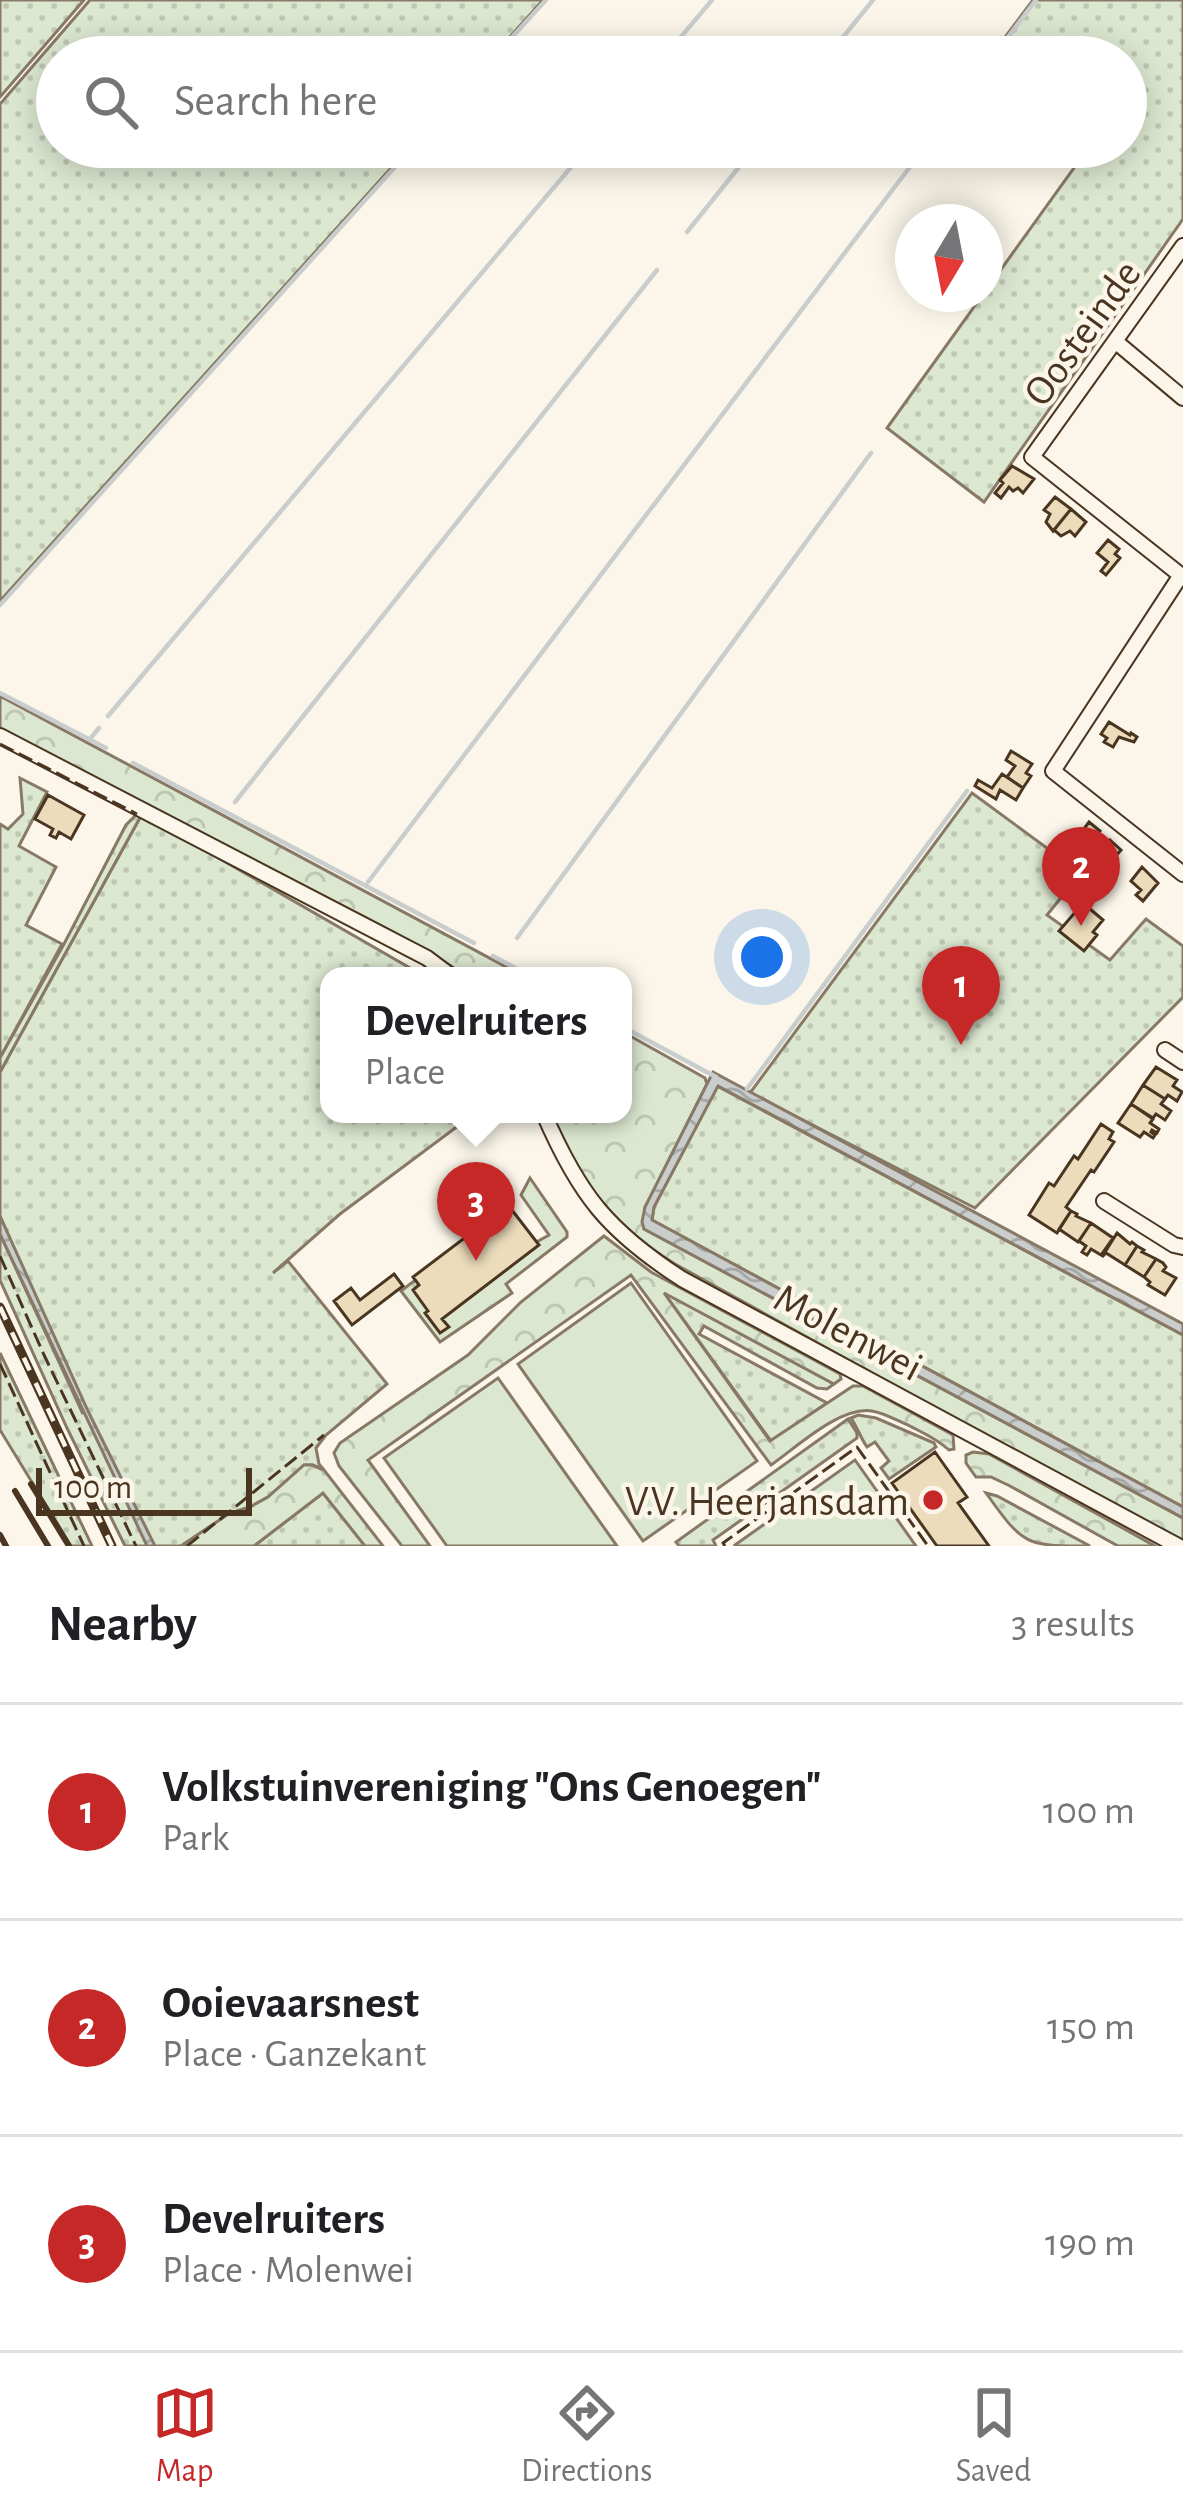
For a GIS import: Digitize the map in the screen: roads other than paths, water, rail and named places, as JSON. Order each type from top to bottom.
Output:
[{"type":"street","name":"Oosteinde","points":[[1180,570],[1032,457],[1183,246]]},
{"type":"street","points":[[1114,341],[1183,398]]},
{"type":"street","points":[[1180,570],[1053,771],[1182,873]]},
{"type":"street","points":[[0,736],[440,967]]},
{"type":"street","points":[[1165,1050],[1183,1062]]},
{"type":"street","name":"Molenwei","points":[[549,1123],[585,1195],[651,1259],[1178,1546]]},
{"type":"street","points":[[1104,1202],[1183,1247]]},
{"type":"water","points":[[713,1072],[1183,1324],[1183,1335],[718,1086],[654,1207],[652,1220],[1183,1507],[1183,1518],[644,1229],[645,1207]]},
{"type":"water","points":[[0,1216],[155,1546],[147,1546],[0,1234]]},
{"type":"waterway","points":[[513,36],[546,0]]},
{"type":"waterway","points":[[682,36],[712,0]]},
{"type":"waterway","points":[[844,36],[873,0]]},
{"type":"waterway","points":[[1009,36],[1036,0]]},
{"type":"waterway","points":[[0,605],[394,168]]},
{"type":"waterway","points":[[108,716],[570,168]]},
{"type":"waterway","points":[[687,232],[738,168]]},
{"type":"waterway","points":[[368,882],[909,168]]},
{"type":"waterway","points":[[235,802],[657,270]]},
{"type":"waterway","points":[[517,938],[871,453]]},
{"type":"waterway","points":[[0,693],[106,748]]},
{"type":"waterway","points":[[90,739],[99,728]]},
{"type":"waterway","points":[[133,763],[474,943]]},
{"type":"waterway","points":[[747,1089],[967,791]]},
{"type":"waterway","points":[[493,956],[513,967]]},
{"type":"waterway","points":[[632,1032],[716,1077]]},
{"type":"railway","points":[[0,1307],[112,1546]]},
{"type":"place","name":"Ooievaarsnest","points":[[1081,926]]},
{"type":"place","name":"Volkstuinvereniging \"Ons Genoegen\"","points":[[961,1045]]},
{"type":"place","name":"Develruiters","points":[[476,1261]]},
{"type":"place","name":"V.V. Heerjansdam","points":[[933,1500]]}]
